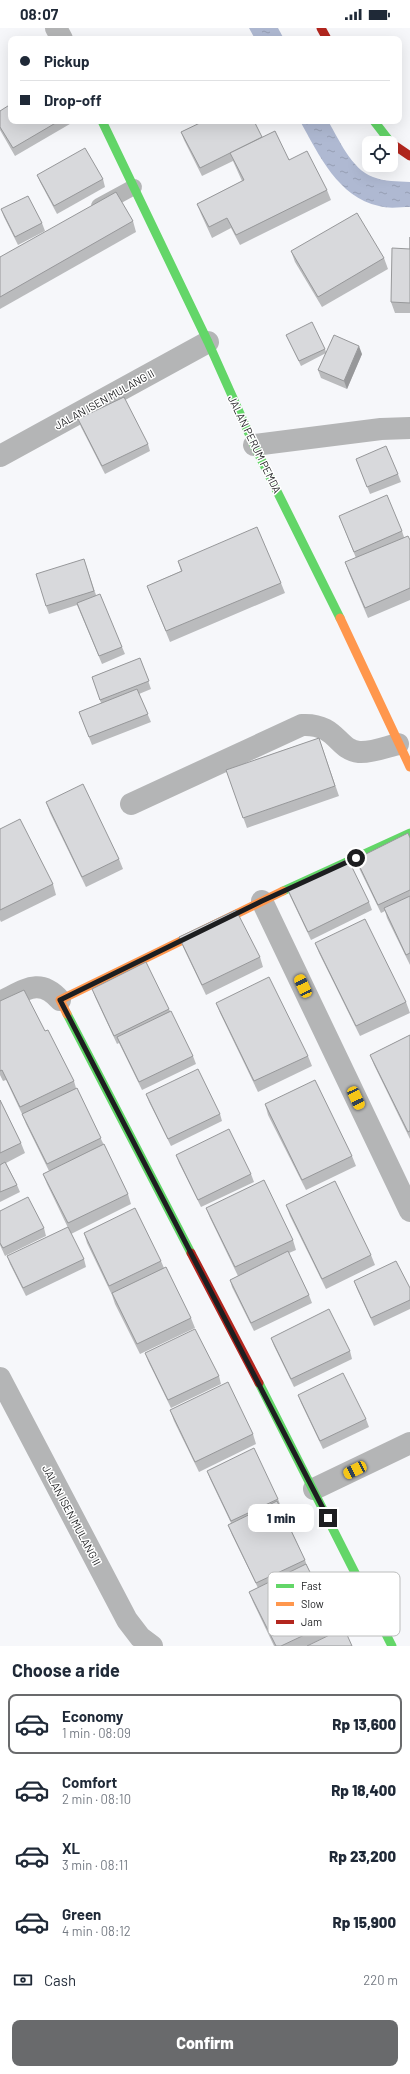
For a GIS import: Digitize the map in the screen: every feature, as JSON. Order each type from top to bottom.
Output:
[{"type":"street","name":"JALAN PERUM PEMDA","points":[[103,124],[208,342],[254,445],[319,573],[410,767]]},
{"type":"street","points":[[376,124],[384,136]]},
{"type":"street","points":[[398,148],[410,156]]},
{"type":"street","name":"JALAN ISEN MULANG II","points":[[0,456],[208,342]]},
{"type":"street","points":[[254,445],[381,429],[410,428]]},
{"type":"street","points":[[131,804],[302,725],[315,724],[325,728],[346,746],[359,752],[398,744]]},
{"type":"street","points":[[60,1000],[262,901],[410,833]]},
{"type":"street","points":[[262,901],[410,1211]]},
{"type":"street","points":[[0,1002],[31,988],[41,987],[51,990],[60,1000],[355,1572]]},
{"type":"street","name":"JALAN ISEN MULANG II","points":[[0,1378],[127,1620],[140,1637],[152,1646]]},
{"type":"street","points":[[314,1490],[410,1443]]},
{"type":"street","points":[[387,1636],[392,1646]]},
{"type":"lane","points":[[87,212],[134,186]]},
{"type":"water","points":[[249,28],[278,28],[282,36],[253,36]]},
{"type":"water","points":[[302,124],[330,124],[346,153],[362,172],[382,180],[410,182],[410,207],[383,207],[365,201],[352,194],[331,173]]},
{"type":"building","points":[[8,106],[8,124],[54,124],[13,148],[0,127],[0,111]]},
{"type":"building","points":[[198,124],[256,124],[262,137],[200,168],[181,132]]},
{"type":"building","points":[[275,131],[289,160],[307,151],[327,190],[236,235],[227,218],[209,227],[197,204],[244,180],[230,153]]},
{"type":"building","points":[[85,148],[103,179],[54,206],[37,175]]},
{"type":"building","points":[[116,192],[133,221],[0,297],[0,257]]},
{"type":"building","points":[[28,196],[42,223],[15,237],[1,209]]},
{"type":"building","points":[[357,213],[384,258],[318,297],[291,251]]},
{"type":"building","points":[[392,248],[410,249],[410,303],[391,302]]},
{"type":"building","points":[[312,322],[325,349],[299,361],[286,335]]},
{"type":"building","points":[[334,335],[359,346],[344,381],[318,370]]},
{"type":"building","points":[[124,397],[148,444],[102,466],[78,419]]},
{"type":"building","points":[[386,446],[398,474],[367,487],[356,459]]},
{"type":"building","points":[[387,495],[402,531],[354,552],[339,516]]},
{"type":"building","points":[[257,527],[281,583],[166,631],[147,586],[182,571],[178,561]]},
{"type":"building","points":[[408,536],[410,540],[410,588],[365,608],[345,562]]},
{"type":"building","points":[[84,559],[94,591],[46,606],[36,574]]},
{"type":"building","points":[[100,594],[122,647],[99,656],[77,603]]},
{"type":"building","points":[[140,658],[149,681],[100,700],[92,677]]},
{"type":"building","points":[[137,689],[148,714],[89,737],[79,712]]},
{"type":"building","points":[[319,738],[335,786],[243,818],[226,770]]},
{"type":"building","points":[[83,784],[119,859],[82,877],[46,802]]},
{"type":"building","points":[[20,819],[53,884],[0,910],[0,829]]},
{"type":"building","points":[[408,833],[410,838],[410,890],[378,905],[356,859]]},
{"type":"building","points":[[348,859],[369,902],[308,932],[287,888]]},
{"type":"building","points":[[410,896],[410,953],[406,955],[384,908]]},
{"type":"building","points":[[236,910],[260,957],[202,985],[179,937]]},
{"type":"building","points":[[365,919],[406,1002],[356,1026],[315,943]]},
{"type":"building","points":[[146,962],[169,1009],[114,1036],[92,989]]},
{"type":"building","points":[[269,977],[308,1056],[254,1081],[216,1003]]},
{"type":"building","points":[[24,990],[45,1031],[48,1030],[74,1081],[20,1107],[2,1070],[0,1071],[0,1001]]},
{"type":"building","points":[[171,1011],[193,1056],[139,1082],[117,1037]]},
{"type":"building","points":[[410,1035],[410,1131],[408,1132],[370,1055]]},
{"type":"building","points":[[198,1069],[220,1114],[168,1139],[146,1094]]},
{"type":"building","points":[[315,1080],[352,1156],[302,1180],[265,1104]]},
{"type":"building","points":[[77,1088],[101,1138],[47,1164],[22,1114]]},
{"type":"building","points":[[0,1100],[21,1143],[0,1153]]},
{"type":"building","points":[[229,1129],[251,1174],[198,1200],[176,1155]]},
{"type":"building","points":[[104,1144],[128,1194],[68,1223],[43,1174]]},
{"type":"building","points":[[5,1162],[17,1185],[0,1192],[0,1165]]},
{"type":"building","points":[[264,1180],[293,1240],[235,1267],[206,1208]]},
{"type":"building","points":[[335,1181],[371,1255],[322,1279],[286,1205]]},
{"type":"building","points":[[28,1197],[44,1228],[3,1248],[0,1243],[0,1211]]},
{"type":"building","points":[[135,1208],[161,1261],[109,1286],[84,1233]]},
{"type":"building","points":[[68,1227],[84,1259],[23,1288],[7,1256]]},
{"type":"building","points":[[288,1251],[309,1295],[251,1323],[230,1280]]},
{"type":"building","points":[[396,1261],[410,1288],[410,1300],[371,1318],[354,1281]]},
{"type":"building","points":[[166,1267],[191,1318],[137,1344],[112,1293]]},
{"type":"building","points":[[329,1309],[350,1351],[291,1379],[271,1338]]},
{"type":"building","points":[[195,1329],[219,1376],[168,1400],[145,1353]]},
{"type":"building","points":[[343,1373],[366,1419],[320,1441],[298,1395]]},
{"type":"building","points":[[228,1382],[253,1434],[195,1462],[170,1410]]},
{"type":"building","points":[[254,1448],[278,1499],[231,1521],[207,1471]]},
{"type":"building","points":[[277,1501],[305,1560],[279,1572],[268,1572],[268,1577],[256,1583],[228,1525]]},
{"type":"building","points":[[306,1564],[310,1572],[290,1572]]},
{"type":"building","points":[[268,1583],[268,1630],[249,1592]]},
{"type":"building","points":[[271,1636],[302,1636],[281,1646],[276,1646]]},
{"type":"building","points":[[328,1636],[348,1636],[352,1646],[307,1646]]},
{"type":"traffic: fast","points":[[103,124],[208,342],[254,445],[340,618]]},
{"type":"traffic: fast","points":[[376,124],[386,136]]},
{"type":"traffic: fast","points":[[283,891],[410,833]]},
{"type":"traffic: fast","points":[[67,1014],[191,1253]]},
{"type":"traffic: fast","points":[[259,1383],[355,1572]]},
{"type":"traffic: fast","points":[[387,1636],[392,1646]]},
{"type":"traffic: slow","points":[[340,618],[410,767]]},
{"type":"traffic: slow","points":[[67,1014],[60,1000],[283,891]]},
{"type":"traffic: jam","points":[[321,28],[325,36]]},
{"type":"traffic: jam","points":[[398,148],[410,156]]},
{"type":"traffic: jam","points":[[191,1253],[259,1383]]},
{"type":"route","points":[[328,1518],[60,1000],[262,901],[356,858]]}]
